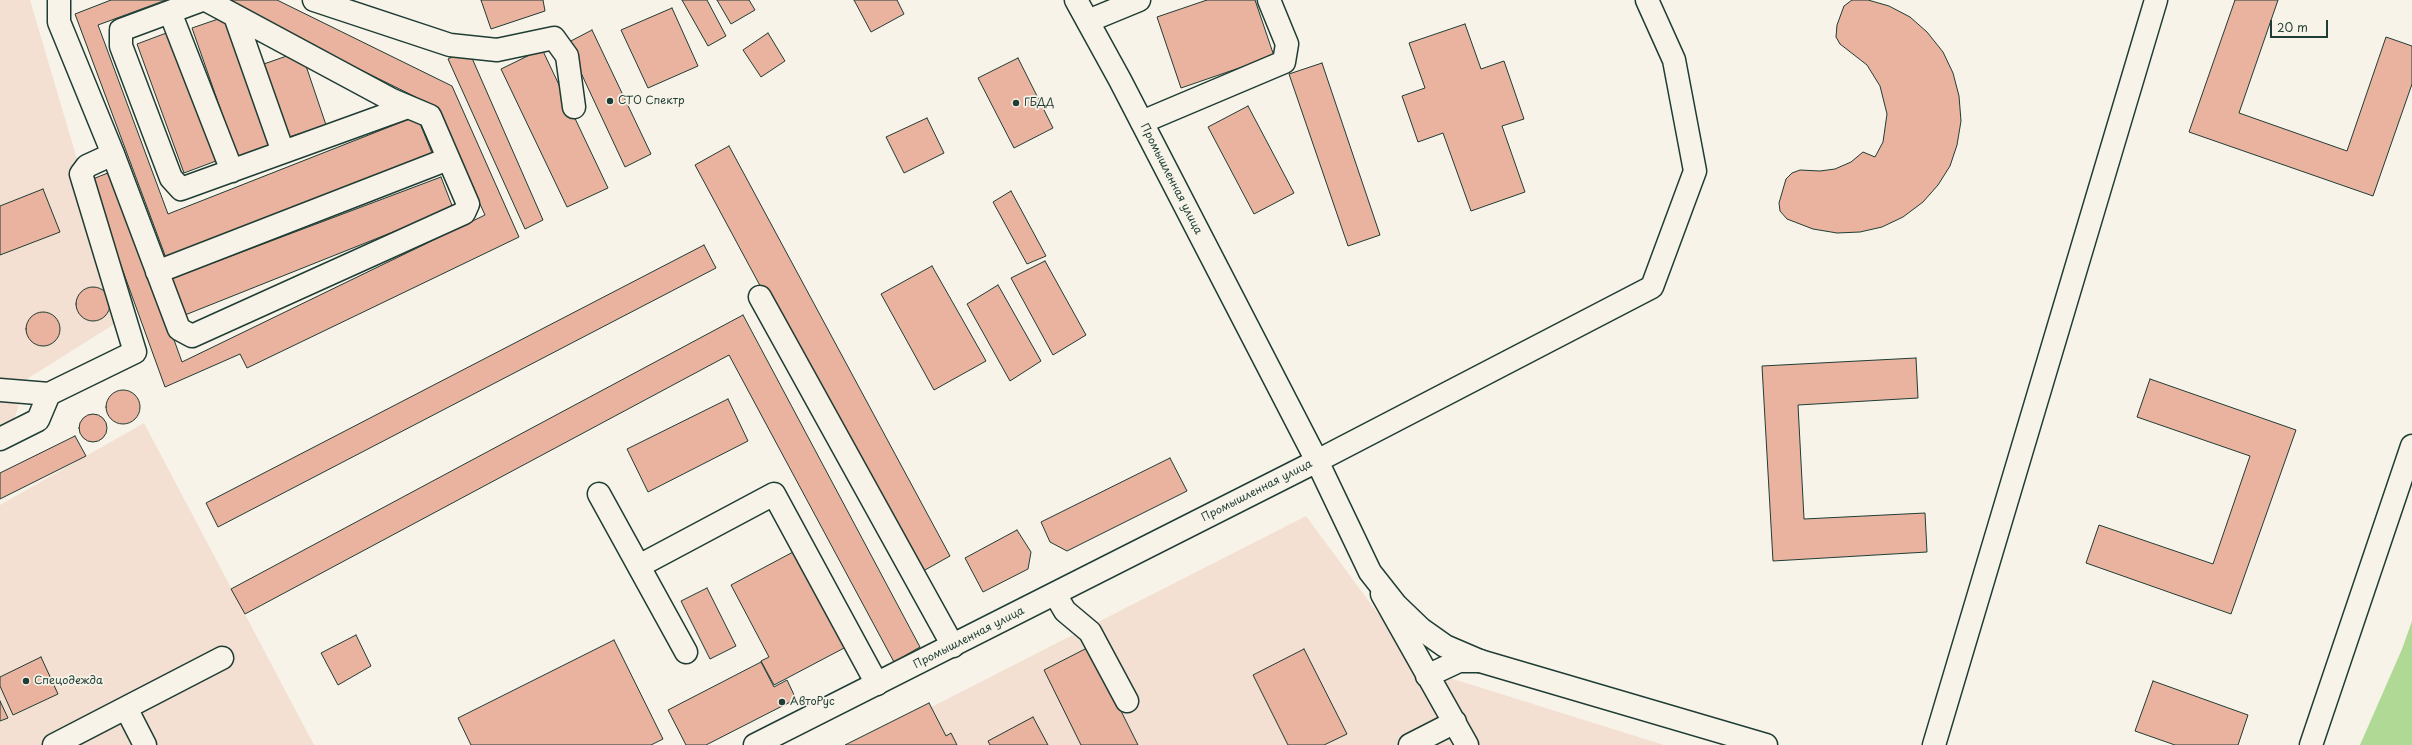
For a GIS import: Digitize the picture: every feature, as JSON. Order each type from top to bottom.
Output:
[{"type":"main road","points":[[59,0],[59,22],[113,154],[179,329],[192,336],[464,213],[468,204],[430,116],[408,107],[206,0]]},
{"type":"main road","points":[[202,0],[121,30],[121,46],[168,171],[181,189],[408,107]]},
{"type":"main road","points":[[314,0],[450,46],[497,50],[554,38],[566,56],[574,107]]},
{"type":"main road","name":"Промышленная улица","points":[[755,745],[1317,461],[1142,122],[1076,0]]},
{"type":"main road","points":[[1088,21],[1139,0]]},
{"type":"main road","points":[[1142,122],[1284,62],[1287,44],[1269,0]]},
{"type":"main road","points":[[1467,745],[1370,572],[1317,461],[1652,287],[1695,171],[1674,60],[1647,0]]},
{"type":"main road","points":[[1934,745],[2156,0]]},
{"type":"main road","points":[[170,12],[232,171]]},
{"type":"main road","points":[[234,16],[283,152]]},
{"type":"main road","points":[[0,390],[49,394],[135,352],[81,174],[88,166],[113,154]]},
{"type":"main road","points":[[157,272],[448,159]]},
{"type":"main road","points":[[760,297],[953,646]]},
{"type":"main road","points":[[0,439],[38,420],[49,394]]},
{"type":"main road","points":[[2311,745],[2412,446]]},
{"type":"main road","points":[[599,494],[686,652]]},
{"type":"main road","points":[[640,566],[774,494],[876,684]]},
{"type":"main road","points":[[1370,572],[1396,605],[1422,629],[1446,646],[1480,661],[1766,745]]},
{"type":"main road","points":[[1055,594],[1065,610],[1090,632],[1127,701]]},
{"type":"main road","points":[[54,745],[222,658]]},
{"type":"main road","points":[[1427,676],[1459,661],[1480,661]]},
{"type":"main road","points":[[126,708],[146,745]]},
{"type":"main road","points":[[1410,745],[1455,722]]},
{"type":"shaded area","points":[[0,0],[30,0],[124,318],[27,379],[14,420],[0,427]]},
{"type":"shaded area","points":[[144,423],[314,745],[0,745],[0,505]]},
{"type":"shaded area","points":[[1306,516],[1418,668],[1664,745],[857,745]]},
{"type":"green space","points":[[2412,621],[2412,745],[2360,745],[2402,649]]},
{"type":"building","points":[[111,0],[166,0],[98,25],[168,214],[417,116],[432,153],[166,258],[75,14]]},
{"type":"building","points":[[219,0],[277,0],[452,86],[519,237],[247,368],[240,354],[165,387],[90,180],[113,171],[182,362],[485,215],[436,107]]},
{"type":"building","points":[[481,0],[543,0],[545,11],[491,29]]},
{"type":"building","points":[[682,0],[707,0],[726,36],[708,46]]},
{"type":"building","points":[[717,0],[749,0],[755,10],[731,24]]},
{"type":"building","points":[[854,0],[897,0],[904,14],[871,32]]},
{"type":"building","points":[[1207,0],[1255,0],[1274,56],[1181,88],[1157,17]]},
{"type":"building","points":[[1852,0],[1868,0],[1889,6],[1910,17],[1927,32],[1943,52],[1953,73],[1959,96],[1961,121],[1957,145],[1950,166],[1938,185],[1923,202],[1903,217],[1882,227],[1860,232],[1837,233],[1813,229],[1787,219],[1780,211],[1779,203],[1786,179],[1792,173],[1800,170],[1820,171],[1835,169],[1851,162],[1863,152],[1875,157],[1883,142],[1887,114],[1880,86],[1867,65],[1840,44],[1836,37],[1837,25],[1844,6]]},
{"type":"building","points":[[2235,0],[2278,0],[2239,113],[2347,151],[2386,37],[2412,46],[2412,84],[2373,196],[2189,132]]},
{"type":"building","points":[[672,8],[698,66],[648,88],[621,30]]},
{"type":"building","points":[[227,16],[272,147],[238,159],[192,28]]},
{"type":"building","points":[[1465,24],[1481,69],[1504,61],[1524,119],[1502,126],[1525,192],[1471,211],[1443,133],[1418,142],[1402,96],[1425,88],[1409,43]]},
{"type":"building","points":[[592,30],[651,154],[625,167],[567,43]]},
{"type":"building","points":[[169,32],[216,161],[184,173],[137,44]]},
{"type":"building","points":[[768,33],[785,61],[761,77],[743,50]]},
{"type":"building","points":[[468,49],[543,220],[525,229],[448,59]]},
{"type":"building","points":[[542,49],[608,188],[567,207],[501,69]]},
{"type":"building","points":[[301,51],[326,125],[286,138],[261,65]]},
{"type":"building","name":"ГБДД","points":[[1018,58],[1053,128],[1014,148],[978,78]]},
{"type":"building","points":[[1322,63],[1380,235],[1348,246],[1289,74]]},
{"type":"building","points":[[1248,106],[1294,193],[1254,214],[1208,127]]},
{"type":"building","points":[[927,118],[944,153],[904,173],[886,137]]},
{"type":"building","points":[[729,146],[950,556],[916,575],[695,165]]},
{"type":"building","points":[[441,177],[453,208],[185,315],[170,279]]},
{"type":"building","points":[[43,189],[60,232],[0,255],[0,206]]},
{"type":"building","points":[[1011,191],[1046,256],[1027,264],[993,202]]},
{"type":"building","points":[[704,245],[716,268],[218,527],[206,503]]},
{"type":"building","points":[[1045,261],[1086,335],[1053,355],[1011,278]]},
{"type":"building","points":[[932,266],[986,361],[934,390],[881,294]]},
{"type":"building","points":[[998,285],[1041,361],[1010,381],[967,304]]},
{"type":"building","points":[[90,287],[96,287],[100,288],[107,294],[110,304],[109,311],[103,318],[96,321],[90,321],[86,320],[79,314],[76,307],[76,301],[77,297],[83,290]]},
{"type":"building","points":[[46,312],[55,317],[59,322],[59,336],[55,341],[50,345],[40,346],[36,345],[27,336],[26,326],[27,322],[36,313]]},
{"type":"building","points":[[743,315],[920,647],[894,662],[729,355],[245,614],[231,589]]},
{"type":"building","points":[[1916,358],[1918,398],[1798,405],[1804,519],[1925,513],[1927,552],[1773,561],[1762,366]]},
{"type":"building","points":[[2150,379],[2296,430],[2231,614],[2086,563],[2099,525],[2213,564],[2250,456],[2137,417]]},
{"type":"building","points":[[123,390],[135,395],[140,407],[135,419],[123,424],[111,419],[106,407],[111,395]]},
{"type":"building","points":[[728,399],[748,441],[648,492],[627,449]]},
{"type":"building","points":[[93,414],[103,418],[107,428],[103,438],[93,442],[83,438],[79,428],[83,418]]},
{"type":"building","points":[[75,436],[86,456],[0,499],[0,473]]},
{"type":"building","points":[[1170,458],[1187,491],[1067,551],[1050,542],[1041,522]]},
{"type":"building","points":[[1017,530],[1031,552],[1028,569],[983,592],[965,558]]},
{"type":"building","points":[[795,551],[846,647],[774,685],[761,661],[769,657],[731,585]]},
{"type":"building","points":[[707,588],[736,646],[710,659],[681,601]]},
{"type":"building","points":[[356,635],[371,666],[338,685],[321,653]]},
{"type":"building","points":[[614,640],[663,739],[651,745],[471,745],[458,718]]},
{"type":"building","points":[[1089,647],[1138,745],[1081,745],[1044,670]]},
{"type":"building","points":[[1304,649],[1347,734],[1324,745],[1288,745],[1253,675]]},
{"type":"building","name":"Спецодежда","points":[[41,657],[58,694],[13,715],[0,686],[0,677]]},
{"type":"building","points":[[761,662],[774,687],[787,680],[796,699],[706,745],[686,745],[668,710]]},
{"type":"building","points":[[2153,681],[2248,715],[2238,745],[2175,745],[2135,731]]},
{"type":"building","points":[[0,701],[8,718],[0,721]]},
{"type":"building","points":[[929,703],[946,736],[951,733],[957,745],[845,745]]},
{"type":"building","points":[[1033,717],[1048,745],[990,745],[988,741]]},
{"type":"place","name":"СТО Спектр","points":[[610,101]]},
{"type":"place","name":"ГБДД","points":[[1016,103]]},
{"type":"place","name":"Спецодежда","points":[[26,681]]},
{"type":"place","name":"АвтоРус","points":[[782,702]]}]
